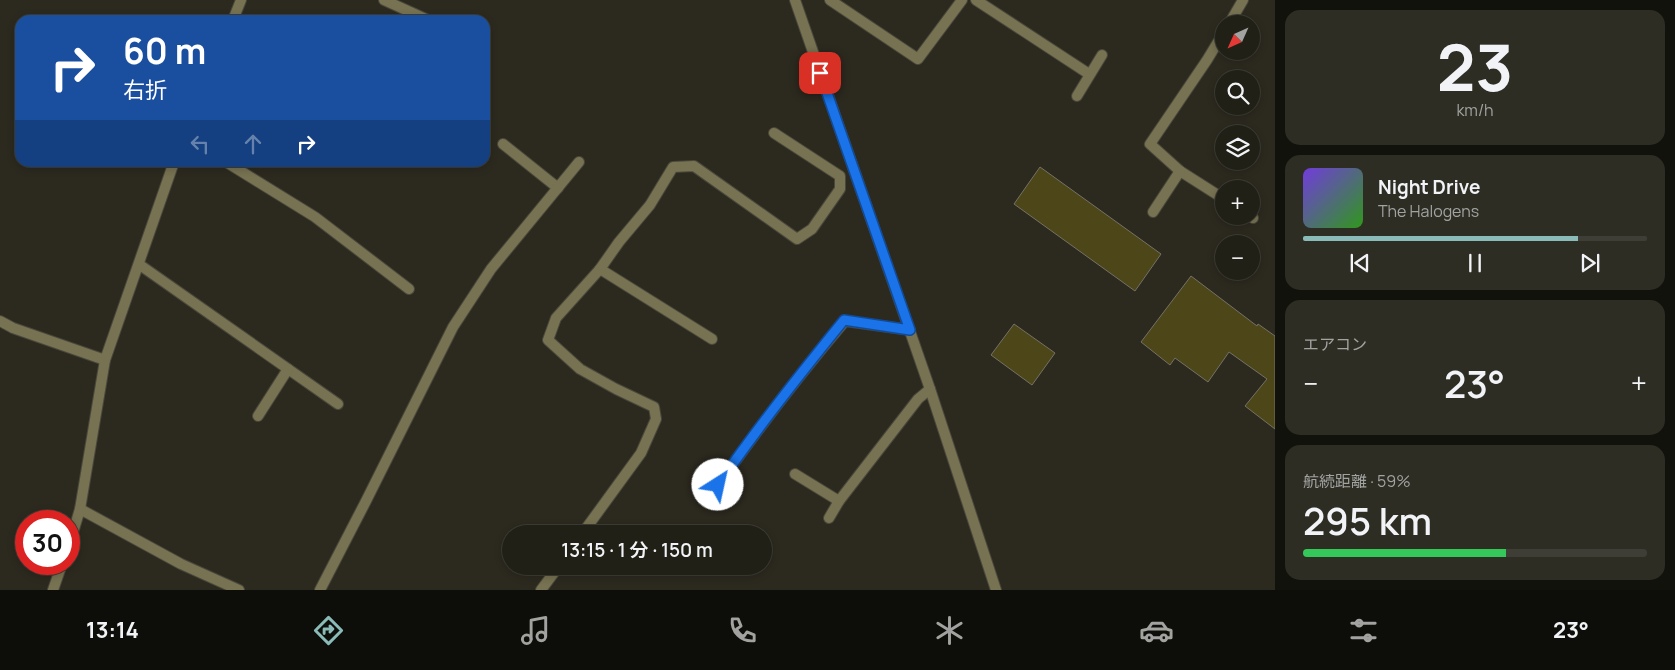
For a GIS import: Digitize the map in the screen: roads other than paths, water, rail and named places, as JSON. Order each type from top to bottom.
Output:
[{"type":"street","points":[[235,15],[242,0]]},
{"type":"street","points":[[384,0],[417,15]]},
{"type":"street","points":[[794,0],[910,330],[996,590]]},
{"type":"street","points":[[830,0],[918,59],[962,0]]},
{"type":"street","points":[[976,0],[1089,74]]},
{"type":"street","points":[[1234,15],[1243,0]]},
{"type":"street","points":[[1215,47],[1150,144],[1180,171],[1215,193]]},
{"type":"street","points":[[1077,96],[1102,55]]},
{"type":"street","points":[[589,525],[641,453],[656,419],[654,407],[580,369],[548,340],[556,318],[600,269],[619,242],[650,205],[673,168],[694,166],[797,239],[812,229],[840,190],[840,176],[774,133]]},
{"type":"street","points":[[502,144],[558,188]]},
{"type":"street","points":[[320,590],[453,327],[491,269],[580,162]]},
{"type":"street","points":[[172,167],[140,265],[105,360],[80,509],[181,564],[239,590]]},
{"type":"street","points":[[234,167],[315,217],[409,289]]},
{"type":"street","points":[[1154,212],[1180,171]]},
{"type":"street","points":[[140,265],[338,404]]},
{"type":"street","points":[[600,269],[712,339]]},
{"type":"street","points":[[706,502],[752,437],[844,320],[910,330]]},
{"type":"street","points":[[0,321],[12,328],[105,360]]},
{"type":"street","points":[[258,416],[288,369]]},
{"type":"street","points":[[829,518],[918,399],[930,389]]},
{"type":"street","points":[[795,474],[840,501]]},
{"type":"street","points":[[53,590],[58,575]]},
{"type":"street","points":[[541,590],[552,575]]}]
